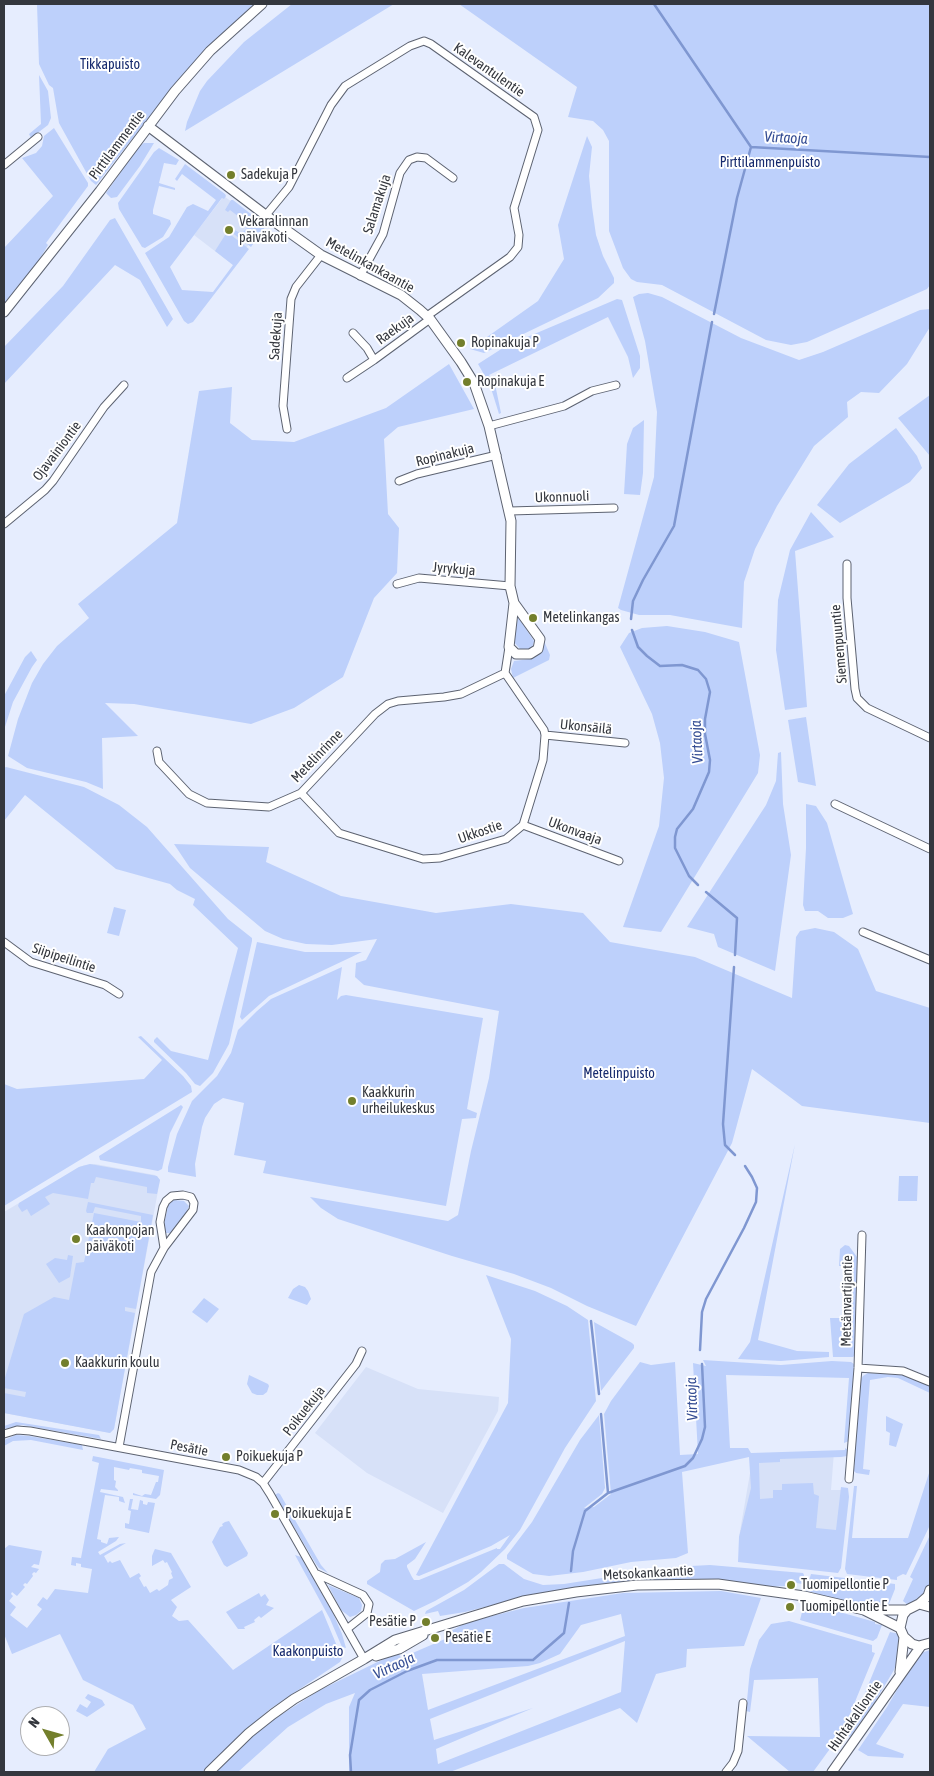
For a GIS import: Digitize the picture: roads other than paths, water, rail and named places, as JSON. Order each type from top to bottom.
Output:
[{"type":"street","name":"Pirttilammentie","points":[[4,312],[176,91],[210,51],[262,4]]},
{"type":"street","name":"Kalevantulentie","points":[[266,215],[289,187],[331,104],[345,86],[410,46],[424,40],[431,44],[534,116],[538,130],[514,208],[519,235],[518,247],[510,257],[429,318]]},
{"type":"street","name":"Metelinkankaantie","points":[[148,126],[320,254],[360,276],[401,295],[429,318],[456,354],[474,383],[489,426],[510,511],[510,586],[514,603],[510,647],[513,652],[526,655],[534,652],[540,645],[538,636],[514,603]]},
{"type":"street","points":[[4,165],[38,137]]},
{"type":"street","name":"Salamakuja","points":[[360,276],[382,234],[400,172],[409,160],[417,157],[426,158],[453,178]]},
{"type":"street","name":"Sadekuja","points":[[287,429],[283,406],[291,299],[296,287],[320,254]]},
{"type":"street","name":"Raekuja","points":[[347,378],[429,318]]},
{"type":"street","name":"Raekuja","points":[[353,333],[367,348],[374,360]]},
{"type":"street","name":"Ojavainiontie","points":[[4,524],[45,490],[104,407],[124,385]]},
{"type":"street","points":[[489,426],[564,406],[592,391],[616,385]]},
{"type":"street","name":"Ropinakuja","points":[[399,481],[417,474],[497,455]]},
{"type":"street","name":"Ukonnuoli","points":[[510,511],[614,508]]},
{"type":"street","name":"Siemenpuuntie","points":[[847,564],[847,598],[855,689],[858,698],[867,708],[930,738]]},
{"type":"street","name":"Jyrykuja","points":[[397,584],[419,578],[510,586]]},
{"type":"street","points":[[510,647],[505,672],[544,730],[545,735]]},
{"type":"street","name":"Metelinrinne","points":[[156,751],[159,762],[189,794],[206,803],[269,807],[301,793],[376,714],[388,704],[398,701],[461,694],[505,672]]},
{"type":"street","name":"Ukonsäilä","points":[[545,735],[625,743]]},
{"type":"street","name":"Ukkostie","points":[[301,793],[339,834],[423,859],[440,858],[506,839],[523,825],[543,760],[545,735]]},
{"type":"street","points":[[835,804],[930,849]]},
{"type":"street","name":"Ukonvaaja","points":[[523,825],[619,860]]},
{"type":"street","points":[[863,932],[930,960]]},
{"type":"street","name":"Siipipeilintie","points":[[4,942],[31,962],[105,985],[119,994]]},
{"type":"street","points":[[119,1447],[151,1272],[164,1248],[193,1210],[194,1203],[192,1197],[183,1195],[172,1196],[166,1200],[160,1222],[164,1248]]},
{"type":"street","name":"Metsänvartijantie","points":[[849,1479],[858,1368],[862,1234]]},
{"type":"street","name":"Poikuekuja","points":[[263,1483],[356,1364],[362,1352]]},
{"type":"street","points":[[858,1368],[903,1371],[930,1382]]},
{"type":"street","name":"Pesätie","points":[[4,1434],[22,1430],[119,1447],[238,1470],[250,1474],[263,1483]]},
{"type":"street","points":[[263,1483],[364,1659]]},
{"type":"street","points":[[316,1574],[363,1595],[369,1604],[367,1613],[347,1629]]},
{"type":"street","name":"Metsokankaantie","points":[[209,1772],[249,1733],[273,1714],[309,1690],[364,1659],[399,1649],[437,1627],[522,1601],[637,1585],[718,1584],[804,1596],[864,1610],[907,1610]]},
{"type":"street","points":[[900,1674],[903,1615],[907,1610],[919,1604],[928,1596],[930,1590]]},
{"type":"street","points":[[919,1604],[930,1607]]},
{"type":"street","name":"Metsokankaantie","points":[[864,1610],[902,1633],[912,1644],[926,1644]]},
{"type":"street","name":"Huhtakalliontie","points":[[832,1772],[900,1674],[926,1644]]},
{"type":"street","points":[[726,1772],[733,1763],[738,1751],[743,1703]]},
{"type":"waterway","points":[[654,4],[751,147]]},
{"type":"waterway","name":"Virtaoja","points":[[714,314],[737,198],[751,147],[930,157]]},
{"type":"waterway","name":"Virtaoja","points":[[631,619],[633,601],[674,526],[712,322]]},
{"type":"waterway","name":"Virtaoja","points":[[632,630],[638,647],[647,656],[660,666],[682,665],[698,670],[706,679],[710,692],[705,719],[705,734],[710,760],[709,772],[693,809],[677,829],[675,837],[675,848],[689,876],[698,885]]},
{"type":"waterway","name":"Virtaoja","points":[[706,892],[737,918],[735,955]]},
{"type":"waterway","name":"Virtaoja","points":[[734,967],[723,1124],[725,1145],[735,1155]]},
{"type":"waterway","name":"Virtaoja","points":[[700,1350],[702,1312],[706,1299],[756,1202],[757,1188],[745,1166]]},
{"type":"waterway","points":[[591,1321],[599,1394]]},
{"type":"waterway","name":"Virtaoja","points":[[571,1571],[573,1551],[585,1511],[608,1493],[685,1466],[693,1458],[702,1439],[705,1427],[702,1364]]},
{"type":"waterway","points":[[601,1414],[608,1493]]},
{"type":"waterway","name":"Virtaoja","points":[[351,1772],[350,1755],[359,1700],[370,1690],[407,1671],[437,1660],[533,1660],[564,1633],[569,1603]]},
{"type":"place","name":"Sadekuja P","points":[[231,175]]},
{"type":"place","name":"Vekaralinnan päiväkoti","points":[[229,230]]},
{"type":"place","name":"Ropinakuja P","points":[[461,343]]},
{"type":"place","name":"Ropinakuja E","points":[[467,382]]},
{"type":"place","name":"Metelinkangas","points":[[533,618]]},
{"type":"place","name":"Kaakkurin urheilukeskus","points":[[352,1101]]},
{"type":"place","name":"Kaakonpojan päiväkoti","points":[[76,1239]]},
{"type":"place","name":"Kaakkurin koulu","points":[[65,1363]]},
{"type":"place","name":"Poikuekuja P","points":[[226,1457]]},
{"type":"place","name":"Poikuekuja E","points":[[275,1514]]},
{"type":"place","name":"Tuomipellontie P","points":[[791,1585]]},
{"type":"place","name":"Tuomipellontie E","points":[[790,1607]]},
{"type":"place","name":"Pesätie P","points":[[426,1622]]},
{"type":"place","name":"Pesätie E","points":[[435,1638]]},
{"type":"park label","name":"Tikkapuisto","points":[[110,65]]},
{"type":"park label","name":"Pirttilammenpuisto","points":[[770,163]]},
{"type":"park label","name":"Metelinpuisto","points":[[619,1074]]},
{"type":"park label","name":"Kaakonpuisto","points":[[308,1652]]}]
